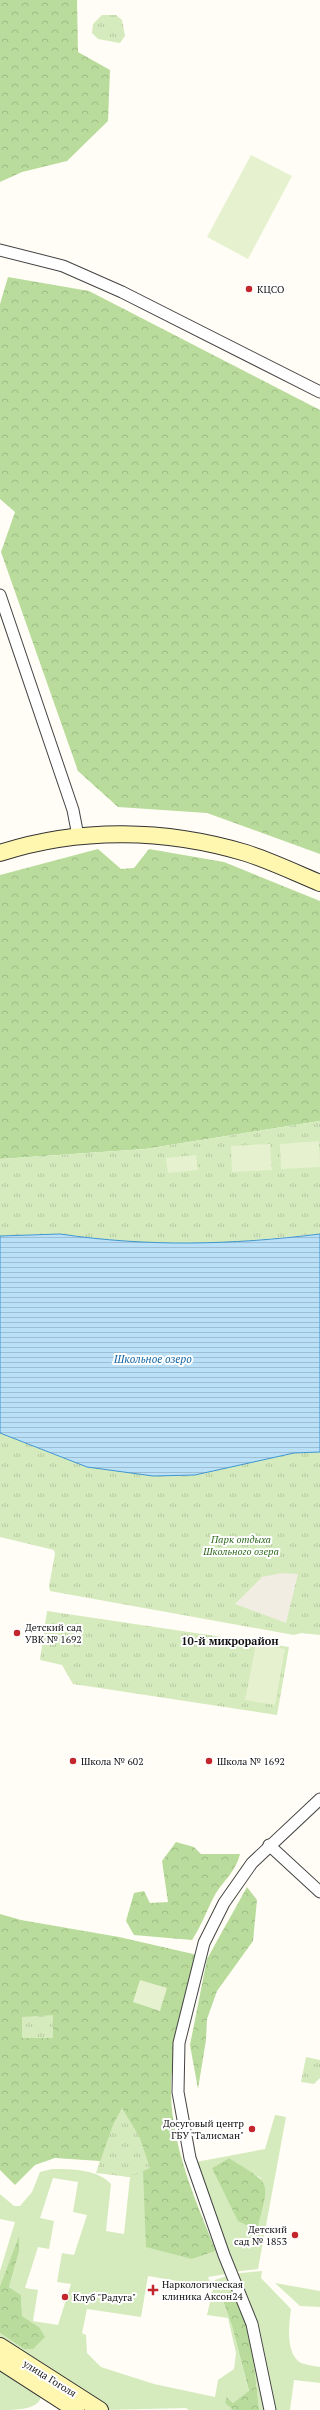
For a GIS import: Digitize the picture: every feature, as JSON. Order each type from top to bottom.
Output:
[{"type":"street","points":[[0,250],[64,266],[122,292],[320,392]]},
{"type":"street","points":[[0,595],[75,816],[78,836]]},
{"type":"street","points":[[0,853],[78,836],[127,834],[171,836],[247,853],[320,882]]},
{"type":"street","points":[[270,2410],[252,2324],[224,2255],[190,2158],[178,2092],[179,2043],[204,1943],[224,1903],[252,1863],[269,1845],[320,1799]]},
{"type":"street","points":[[269,1845],[320,1892]]},
{"type":"street","name":"улица Гоголя","points":[[0,2346],[100,2410]]},
{"type":"street","name":"улица Гоголя","points":[[0,2361],[76,2410]]},
{"type":"green space","points":[[0,0],[77,0],[78,52],[110,70],[108,121],[67,161],[22,172],[0,182]]},
{"type":"green space","points":[[102,15],[116,15],[122,20],[125,36],[120,43],[98,39],[92,33],[93,24]]},
{"type":"green space","points":[[251,155],[292,176],[248,259],[207,237]]},
{"type":"green space","points":[[8,277],[89,291],[320,410],[320,854],[207,813],[118,807],[78,771],[1,552],[15,512],[0,499],[0,304]]},
{"type":"green space","points":[[98,849],[121,869],[134,868],[149,849],[224,862],[320,901],[320,1121],[145,1149],[0,1159],[0,875]]},
{"type":"green space","points":[[320,1121],[320,1234],[210,1244],[126,1242],[60,1234],[0,1236],[0,1159],[145,1149]]},
{"type":"green space","points":[[319,1141],[320,1167],[281,1169],[280,1144]]},
{"type":"green space","points":[[270,1144],[272,1170],[232,1172],[231,1146]]},
{"type":"green space","points":[[196,1155],[198,1170],[168,1173],[166,1158]]},
{"type":"green space","name":"Парк отдыха Школьного озера","points":[[0,1433],[87,1467],[153,1476],[195,1475],[294,1453],[320,1452],[320,1635],[301,1633],[294,1635],[50,1591],[49,1586],[55,1554],[54,1550],[0,1537]]},
{"type":"green space","points":[[47,1611],[289,1647],[277,1715],[73,1684],[62,1665],[40,1660]]},
{"type":"green space","points":[[256,1644],[285,1649],[275,1705],[245,1700]]},
{"type":"green space","points":[[176,1842],[194,1847],[201,1854],[240,1854],[233,1870],[216,1893],[199,1929],[192,1940],[134,1935],[126,1921],[134,1893],[144,1891],[150,1903],[168,1902],[162,1861]]},
{"type":"green space","points":[[247,1887],[257,1900],[253,1941],[217,1991],[207,2019],[206,2040],[198,2089],[190,2045],[207,1959]]},
{"type":"green space","points":[[0,1914],[21,1920],[119,1937],[202,1956],[177,2041],[171,2093],[172,2113],[180,2154],[193,2194],[216,2251],[192,2259],[146,2247],[143,2171],[130,2177],[97,2172],[100,2161],[55,2158],[35,2165],[15,2185],[0,2170]]},
{"type":"green space","points":[[140,1980],[167,1988],[160,2011],[133,2002]]},
{"type":"green space","points":[[53,2015],[53,2038],[22,2038],[22,2017]]},
{"type":"green space","points":[[306,2057],[320,2060],[320,2078],[314,2084],[301,2082]]},
{"type":"green space","points":[[122,2108],[140,2138],[150,2168],[130,2177],[96,2173],[113,2125]]},
{"type":"green space","points":[[275,2115],[286,2117],[258,2269],[233,2272],[196,2162],[265,2149]],"holes":[[[229,2158],[262,2179],[212,2168]]]},
{"type":"green space","points":[[229,2158],[254,2174],[261,2180],[264,2186],[264,2202],[257,2230],[238,2221],[212,2168]]},
{"type":"green space","points":[[52,2169],[76,2170],[99,2175],[105,2179],[111,2184],[106,2231],[124,2234],[130,2177],[144,2170],[144,2179],[192,2259],[216,2251],[226,2274],[208,2277],[212,2287],[148,2276],[141,2317],[87,2309],[82,2333],[86,2335],[87,2353],[101,2367],[154,2384],[215,2397],[218,2380],[234,2369],[236,2353],[228,2318],[207,2315],[215,2280],[232,2274],[262,2271],[261,2278],[291,2309],[289,2338],[292,2353],[301,2363],[320,2367],[320,2383],[294,2380],[290,2410],[259,2410],[250,2325],[235,2290],[221,2295],[232,2326],[249,2392],[233,2403],[226,2397],[225,2403],[233,2410],[189,2410],[186,2408],[106,2410],[0,2345],[0,2333],[24,2349],[33,2349],[39,2327],[22,2316],[21,2295],[9,2287],[19,2252],[19,2237],[0,2286],[0,2271],[15,2222],[0,2219],[0,2194],[14,2206],[20,2206],[32,2192],[40,2172]],"holes":[[[53,2178],[78,2182],[73,2212],[87,2215],[74,2255],[62,2253],[57,2282],[71,2284],[58,2325],[33,2321],[38,2290],[25,2288],[38,2247],[49,2249],[54,2221],[40,2218]]]},
{"type":"green space","points":[[19,2236],[19,2252],[9,2287],[21,2295],[22,2316],[39,2327],[45,2337],[33,2349],[24,2349],[0,2333],[0,2286]]},
{"type":"green space","points":[[275,2283],[320,2291],[320,2307],[300,2306]]},
{"type":"green space","points":[[235,2290],[250,2325],[259,2410],[233,2410],[225,2403],[226,2397],[233,2403],[249,2391],[232,2326],[221,2295]]},
{"type":"green space","points":[[0,2368],[41,2394],[37,2403],[26,2408],[0,2410]]},
{"type":"shaded area","points":[[282,1573],[298,1574],[286,1623],[235,1604],[262,1577]]},
{"type":"water","name":"Школьное озеро","points":[[60,1234],[126,1241],[190,1243],[287,1238],[320,1234],[320,1452],[294,1453],[195,1475],[153,1476],[87,1467],[0,1433],[0,1236]]},
{"type":"place","name":"КЦСО","points":[[249,289]]},
{"type":"place","name":"Детский сад УВК № 1692","points":[[17,1633]]},
{"type":"place","name":"Школа № 602","points":[[73,1761]]},
{"type":"place","name":"Школа № 1692","points":[[209,1761]]},
{"type":"place","name":"Досуговый центр ГБУ \"Талисман\"","points":[[252,2129]]},
{"type":"place","name":"Детский сад № 1853","points":[[295,2235]]},
{"type":"place","name":"Наркологическая клиника Аксон24","points":[[153,2290]]},
{"type":"place","name":"Клуб \"Радуга\"","points":[[65,2297]]},
{"type":"district","name":"10-й микрорайон","points":[[230,1641]]}]
